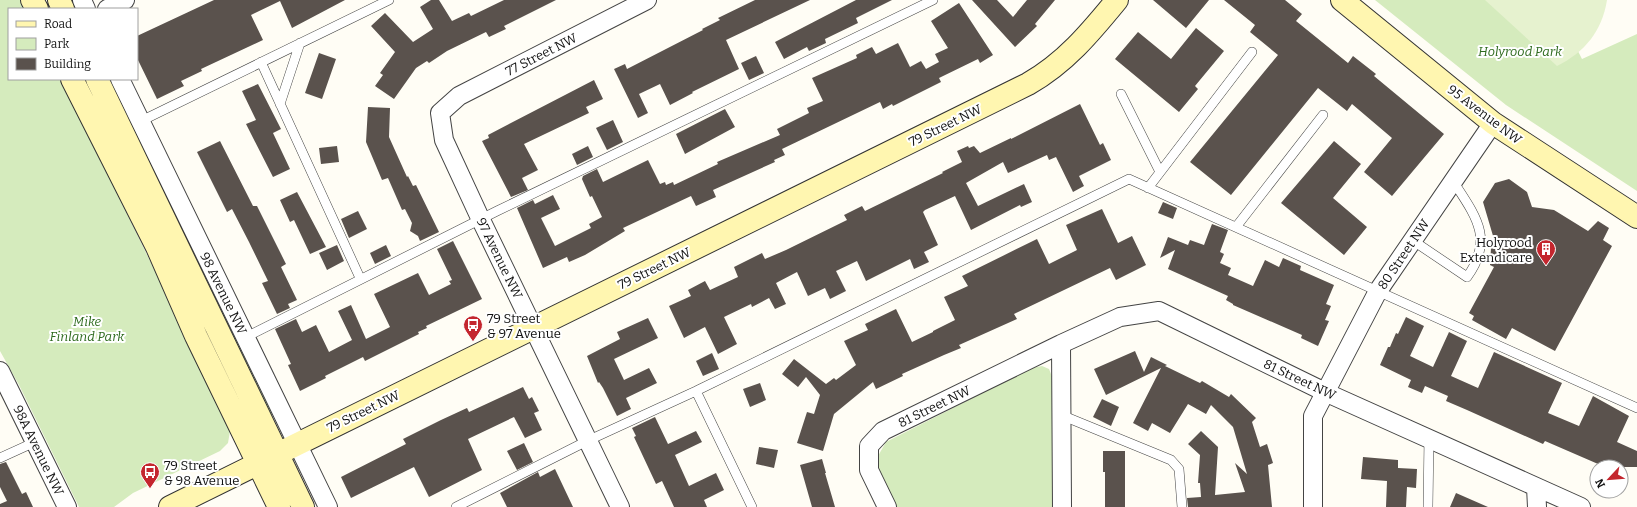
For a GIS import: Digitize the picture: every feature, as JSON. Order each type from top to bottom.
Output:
[{"type":"street","points":[[109,8],[125,0]]},
{"type":"street","name":"77 Street NW","points":[[440,113],[459,96],[646,0]]},
{"type":"street","name":"79 Street NW","points":[[170,507],[1046,74],[1083,42],[1117,0]]},
{"type":"street","name":"95 Avenue NW","points":[[1342,0],[1493,123],[1637,217]]},
{"type":"street","points":[[73,80],[157,246],[196,336],[279,507]]},
{"type":"street","name":"98 Avenue NW","points":[[97,80],[303,507]]},
{"type":"street","name":"98 Avenue NW","points":[[120,80],[328,507]]},
{"type":"street","name":"97 Avenue NW","points":[[440,113],[444,140],[481,220],[620,507]]},
{"type":"street","name":"80 Street NW","points":[[1313,507],[1313,416],[1327,392],[1378,291],[1493,123]]},
{"type":"street","name":"81 Street NW","points":[[887,507],[869,470],[869,446],[883,431],[1061,344],[1120,317],[1159,311],[1327,392],[1581,507]]},
{"type":"street","points":[[1061,344],[1062,507]]},
{"type":"street","name":"98A Avenue NW","points":[[0,371],[67,507]]},
{"type":"street","points":[[1536,487],[1537,507]]},
{"type":"lane","points":[[141,121],[389,0]]},
{"type":"lane","points":[[246,337],[360,278],[933,0]]},
{"type":"lane","points":[[280,104],[300,43]]},
{"type":"lane","points":[[1148,188],[1252,52]]},
{"type":"lane","points":[[261,62],[360,278]]},
{"type":"lane","points":[[1121,94],[1160,172]]},
{"type":"lane","points":[[1236,227],[1323,115]]},
{"type":"lane","points":[[456,507],[471,504],[587,441],[696,391],[1128,179],[1637,408]]},
{"type":"lane","points":[[1412,240],[1467,277],[1475,267],[1482,244],[1481,230],[1475,216],[1453,181]]},
{"type":"lane","points":[[696,391],[752,507]]},
{"type":"lane","points":[[1061,415],[1171,460],[1179,469],[1182,507]]},
{"type":"lane","points":[[1428,507],[1429,437]]},
{"type":"lane","points":[[0,458],[35,442]]},
{"type":"green space","name":"Mike Finland Park","points":[[0,0],[22,0],[26,8],[8,8],[8,80],[61,80],[175,312],[230,431],[228,443],[220,451],[133,493],[114,507],[79,507],[19,385],[0,351]]},
{"type":"green space","name":"Holyrood Park","points":[[1375,0],[1552,0],[1582,59],[1637,34],[1637,191],[1506,105]]},
{"type":"green space","points":[[1485,0],[1607,0],[1601,21],[1591,39],[1576,54],[1557,66]]},
{"type":"green space","points":[[107,80],[113,80],[275,414],[270,416]]},
{"type":"green space","points":[[1042,366],[1049,369],[1053,379],[1053,507],[897,507],[878,468],[878,456],[886,442],[1032,368]]},
{"type":"building","points":[[214,0],[345,0],[292,28],[280,1],[251,15],[263,40],[201,69],[202,71],[181,81],[184,86],[157,99],[138,60],[138,36]]},
{"type":"building","points":[[431,0],[439,0],[452,21],[469,13],[471,16],[504,0],[556,0],[504,26],[506,29],[489,37],[486,32],[447,51],[429,63],[427,61],[416,68],[394,99],[375,86],[383,75],[380,73],[395,52],[371,26],[385,13],[413,42],[433,29],[420,7]]},
{"type":"building","points":[[755,0],[810,0],[726,40],[739,69],[692,92],[693,93],[670,105],[660,84],[639,94],[648,113],[638,118],[614,69],[625,64],[627,69],[703,30],[702,29],[720,20],[718,18]]},
{"type":"building","points":[[856,0],[892,0],[856,18],[858,23],[825,39],[826,43],[809,51],[807,47],[784,59],[775,42]]},
{"type":"building","points":[[972,0],[997,0],[1013,17],[1027,0],[1055,0],[1035,24],[1037,26],[1015,47]]},
{"type":"building","points":[[1153,0],[1209,0],[1186,28]]},
{"type":"building","points":[[1224,0],[1285,0],[1302,14],[1296,21],[1348,63],[1353,56],[1376,74],[1374,76],[1444,134],[1392,196],[1364,172],[1392,138],[1352,104],[1347,111],[1318,88],[1231,195],[1190,162],[1278,55],[1250,32],[1255,25]]},
{"type":"building","points":[[959,3],[993,55],[980,63],[978,59],[939,78],[941,82],[893,106],[892,104],[883,109],[880,102],[782,149],[785,155],[774,160],[775,162],[713,190],[716,197],[696,206],[691,196],[623,228],[625,231],[585,255],[569,262],[567,257],[543,268],[517,208],[533,200],[535,204],[553,195],[560,209],[541,218],[555,246],[591,228],[589,224],[602,217],[592,196],[590,197],[582,179],[583,176],[597,169],[603,182],[648,160],[660,184],[665,182],[666,185],[673,182],[674,185],[718,164],[717,162],[780,135],[777,129],[809,113],[807,108],[823,101],[812,78],[857,58],[856,55],[872,47],[876,54],[898,43],[910,67],[921,61],[926,69],[939,62],[935,54],[948,48],[931,21]]},
{"type":"building","points":[[1196,28],[1224,51],[1195,86],[1198,89],[1179,112],[1115,59],[1138,32],[1171,59]]},
{"type":"building","points":[[319,53],[336,59],[322,99],[305,93]]},
{"type":"building","points":[[756,56],[764,73],[749,80],[741,63]]},
{"type":"building","points":[[594,80],[603,99],[586,107],[589,113],[524,144],[538,170],[522,178],[528,190],[511,197],[482,141],[489,138],[488,135]]},
{"type":"building","points":[[258,84],[281,129],[273,133],[290,169],[273,177],[246,124],[256,120],[242,91]]},
{"type":"building","points":[[1080,104],[1100,145],[1103,143],[1111,160],[1079,176],[1084,186],[1073,192],[1056,157],[1049,160],[1047,155],[1008,173],[1003,162],[966,183],[978,206],[1024,184],[1032,202],[1021,207],[1020,205],[971,230],[955,196],[925,210],[923,212],[938,245],[924,252],[929,262],[914,269],[910,259],[866,281],[857,261],[836,271],[846,291],[830,299],[825,288],[808,296],[797,272],[776,283],[786,304],[775,309],[769,298],[752,307],[751,304],[724,317],[737,344],[718,354],[705,327],[684,338],[669,306],[691,296],[688,290],[705,281],[710,290],[738,277],[734,267],[762,253],[765,259],[786,250],[847,220],[844,215],[862,206],[865,211],[943,173],[942,172],[962,162],[957,151],[968,146],[969,148],[974,146],[980,153]]},
{"type":"building","points":[[368,107],[390,108],[389,137],[407,177],[408,176],[413,186],[416,185],[439,232],[420,241],[418,236],[410,231],[412,223],[405,209],[402,210],[388,178],[382,180],[366,142]]},
{"type":"building","points":[[725,109],[735,127],[685,154],[676,134]]},
{"type":"building","points":[[613,120],[623,142],[607,150],[596,128]]},
{"type":"building","points":[[220,141],[253,206],[257,206],[286,264],[281,267],[297,300],[288,304],[290,308],[277,314],[262,283],[268,281],[249,242],[232,209],[227,212],[197,152]]},
{"type":"building","points":[[1334,141],[1361,164],[1333,198],[1367,227],[1344,255],[1281,203]]},
{"type":"building","points":[[337,146],[339,162],[321,164],[319,148]]},
{"type":"building","points":[[588,146],[593,157],[577,165],[572,154]]},
{"type":"building","name":"Holyrood Extendicare","points":[[1509,179],[1527,192],[1532,207],[1554,210],[1588,231],[1598,221],[1609,228],[1603,240],[1612,246],[1555,351],[1512,328],[1506,339],[1472,320],[1474,316],[1469,313],[1494,267],[1490,265],[1491,248],[1496,246],[1483,202],[1495,183]]},
{"type":"building","points":[[297,192],[326,247],[310,254],[294,220],[290,222],[280,200]]},
{"type":"building","points":[[1163,202],[1177,208],[1173,219],[1158,213]]},
{"type":"building","points":[[1102,209],[1118,243],[1132,236],[1146,265],[1116,280],[1110,268],[1014,314],[1017,319],[959,345],[961,348],[902,374],[903,376],[876,389],[873,382],[834,414],[823,451],[797,443],[807,412],[814,414],[820,395],[806,377],[798,387],[782,374],[794,359],[826,384],[834,378],[836,380],[856,365],[844,341],[868,330],[865,324],[896,309],[912,342],[933,332],[955,320],[944,297],[968,286],[962,276],[1037,239],[1049,264],[1077,250],[1066,225]]},
{"type":"building","points":[[358,211],[367,229],[349,238],[341,219]]},
{"type":"building","points":[[1212,224],[1228,230],[1220,252],[1224,254],[1220,263],[1231,268],[1228,275],[1253,286],[1265,260],[1279,267],[1283,258],[1301,266],[1300,270],[1334,285],[1326,304],[1331,306],[1325,320],[1329,321],[1318,346],[1301,338],[1302,335],[1233,305],[1226,300],[1228,296],[1168,269],[1175,250],[1160,258],[1168,237],[1188,245],[1190,240],[1204,245]]},
{"type":"building","points":[[453,241],[482,299],[426,326],[427,328],[418,332],[419,334],[365,361],[363,357],[325,376],[326,378],[300,391],[288,365],[291,364],[275,329],[296,319],[302,332],[316,325],[329,352],[352,340],[338,311],[351,305],[366,339],[390,327],[374,294],[418,273],[429,295],[451,284],[449,281],[452,280],[437,249]]},
{"type":"building","points":[[337,245],[344,261],[327,270],[319,253]]},
{"type":"building","points":[[386,245],[391,256],[375,264],[370,253]]},
{"type":"building","points":[[1406,317],[1424,326],[1410,356],[1433,367],[1449,332],[1467,341],[1451,376],[1478,388],[1494,352],[1562,383],[1548,413],[1579,426],[1593,396],[1629,416],[1617,442],[1637,451],[1637,467],[1629,467],[1629,459],[1589,460],[1545,441],[1543,444],[1446,401],[1448,396],[1425,386],[1422,393],[1408,387],[1411,380],[1380,365],[1396,333],[1398,334]]},
{"type":"building","points":[[648,318],[658,338],[614,359],[624,380],[649,368],[657,383],[626,398],[631,409],[617,416],[603,388],[599,382],[598,383],[587,356],[620,339],[617,332]]},
{"type":"building","points":[[1135,351],[1144,372],[1151,357],[1167,365],[1165,366],[1200,383],[1202,381],[1229,397],[1231,394],[1256,418],[1252,422],[1260,447],[1267,444],[1273,463],[1268,465],[1272,507],[1188,507],[1187,498],[1201,497],[1200,483],[1198,483],[1200,455],[1188,444],[1201,431],[1218,447],[1215,495],[1245,492],[1235,463],[1247,474],[1233,427],[1211,405],[1206,414],[1188,404],[1170,433],[1152,423],[1148,431],[1133,423],[1161,368],[1106,395],[1094,369]]},
{"type":"building","points":[[712,353],[719,369],[703,376],[696,361]]},
{"type":"building","points":[[760,383],[766,400],[750,407],[743,389]]},
{"type":"building","points":[[523,387],[529,399],[532,397],[539,411],[534,413],[542,430],[525,438],[514,417],[468,439],[482,470],[429,497],[414,467],[351,498],[341,477],[406,444],[403,439],[441,420],[467,408],[469,412]]},
{"type":"building","points":[[1102,399],[1119,407],[1111,426],[1093,417]]},
{"type":"building","points":[[655,417],[668,444],[696,431],[702,442],[675,455],[689,486],[716,473],[724,490],[704,500],[707,507],[674,507],[662,481],[656,484],[634,437],[636,436],[632,428]]},
{"type":"building","points":[[524,443],[533,462],[517,470],[507,451]]},
{"type":"building","points":[[759,447],[778,450],[774,468],[756,464]]},
{"type":"building","points":[[1103,451],[1125,451],[1125,507],[1105,507],[1105,472],[1103,472]]},
{"type":"building","points":[[1363,457],[1398,460],[1398,468],[1417,469],[1416,488],[1407,487],[1406,507],[1386,507],[1387,481],[1361,479]]},
{"type":"building","points":[[822,459],[835,507],[812,507],[800,465]]},
{"type":"building","points":[[6,462],[22,494],[26,492],[33,507],[0,507],[0,504],[7,501],[0,487],[0,464]]},
{"type":"building","points":[[555,469],[573,507],[507,507],[500,493],[538,472],[540,477]]},
{"type":"building","points":[[1456,493],[1488,507],[1450,507]]},
{"type":"place","name":"Holyrood Extendicare","points":[[1546,266]]},
{"type":"place","name":"79 Street & 97 Avenue","points":[[473,342]]},
{"type":"place","name":"79 Street & 98 Avenue","points":[[150,489]]}]
